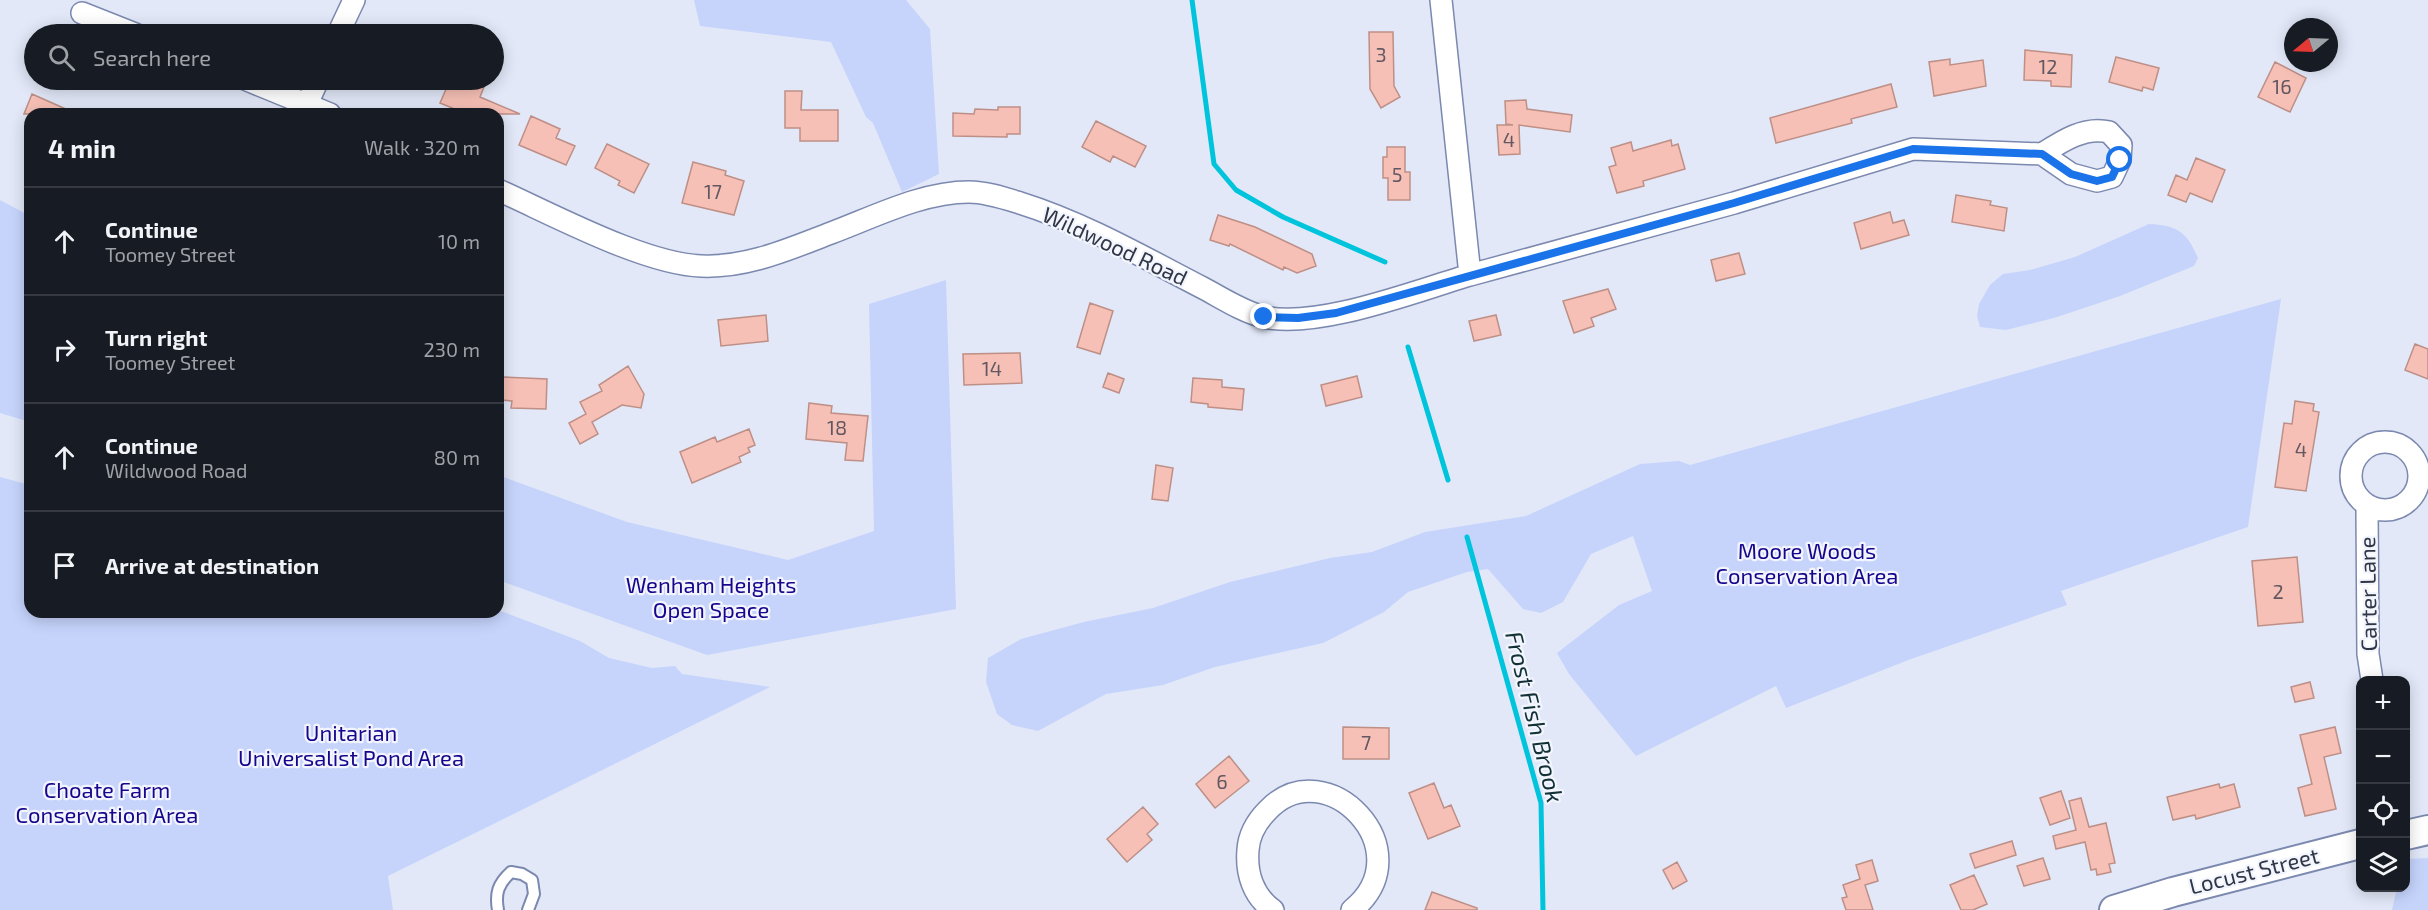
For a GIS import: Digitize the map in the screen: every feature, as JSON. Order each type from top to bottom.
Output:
[{"type":"main road","name":"Locust Street","points":[[2122,909],[2356,845]]},
{"type":"street","points":[[343,24],[354,0]]},
{"type":"street","points":[[1441,0],[1470,275]]},
{"type":"street","points":[[82,13],[110,24]]},
{"type":"street","points":[[272,90],[316,108]]},
{"type":"street","points":[[307,104],[313,90]]},
{"type":"street","name":"Wildwood Road","points":[[504,193],[622,244],[663,259],[700,266],[737,264],[767,257],[922,200],[953,194],[979,193],[1040,210],[1092,232],[1264,317],[1298,318],[1336,313],[1734,203],[1913,149],[2042,154]]},
{"type":"street","name":"Carter Lane","points":[[2367,507],[2368,654],[2371,676]]},
{"type":"street","points":[[1273,910],[1265,904],[1252,886],[1246,864],[1248,842],[1257,822],[1273,805],[1292,795],[1315,792],[1337,797],[1356,809],[1368,824],[1375,841],[1378,859],[1375,878],[1366,895],[1352,910]]},
{"type":"lane","points":[[498,910],[495,896],[500,882],[511,872],[522,874],[532,880],[534,894],[528,910]]},
{"type":"green space","points":[[694,0],[906,0],[930,29],[939,174],[902,192],[873,123],[866,117],[831,42],[700,26]]},
{"type":"green space","points":[[0,200],[24,213],[24,420],[0,413]]},
{"type":"green space","points":[[2149,224],[2174,228],[2185,236],[2198,258],[2194,266],[2120,296],[2054,318],[2006,330],[1980,327],[1977,316],[1979,304],[1990,285],[2003,274],[2030,270],[2075,257]]},
{"type":"green space","name":"Wenham Heights Open Space","points":[[946,280],[956,609],[707,655],[504,582],[504,477],[627,522],[788,560],[874,531],[869,304]]},
{"type":"green space","name":"Moore Woods Conservation Area","points":[[2281,299],[2248,527],[2061,591],[2067,605],[1911,659],[1786,708],[1776,686],[1636,756],[1569,674],[1557,653],[1619,605],[1652,591],[1633,536],[1591,554],[1563,602],[1541,613],[1523,609],[1488,569],[1467,572],[1408,592],[1384,612],[1323,643],[1215,667],[1163,685],[1106,694],[1038,731],[1012,725],[997,714],[986,682],[988,658],[1021,639],[1084,622],[1153,608],[1230,582],[1330,558],[1372,552],[1425,532],[1526,516],[1640,464],[1679,461],[1690,465]]},
{"type":"green space","name":"Unitarian Universalist Pond Area","points":[[0,477],[24,483],[24,618],[504,618],[504,612],[580,641],[609,658],[652,668],[675,666],[682,674],[770,687],[388,876],[393,910],[0,910]]},
{"type":"green space","points":[[2428,858],[2428,910],[2392,910],[2396,892],[2410,892],[2410,859]]},
{"type":"building","points":[[1369,32],[1393,32],[1394,86],[1400,97],[1381,108],[1370,89]]},
{"type":"building","points":[[2025,50],[2072,55],[2071,87],[2051,86],[2051,81],[2024,80]]},
{"type":"building","points":[[2116,57],[2159,68],[2153,90],[2143,87],[2142,91],[2109,82]]},
{"type":"building","points":[[1950,59],[1950,65],[1983,60],[1986,86],[1934,96],[1929,62]]},
{"type":"building","points":[[2275,62],[2284,67],[2284,72],[2294,72],[2306,78],[2290,112],[2258,97]]},
{"type":"building","points":[[1891,84],[1897,107],[1851,119],[1852,123],[1776,143],[1770,118]]},
{"type":"building","points":[[446,90],[483,90],[480,97],[520,114],[504,114],[504,108],[452,108],[440,103]]},
{"type":"building","points":[[785,91],[802,91],[801,110],[838,110],[838,141],[800,141],[800,128],[785,128]]},
{"type":"building","points":[[32,94],[64,108],[26,108]]},
{"type":"building","points":[[1526,100],[1527,109],[1572,115],[1570,132],[1519,125],[1520,154],[1499,155],[1497,125],[1513,125],[1506,124],[1505,101]]},
{"type":"building","points":[[998,107],[1020,107],[1020,134],[1007,134],[1007,137],[953,136],[953,113],[974,114],[975,109],[998,110]]},
{"type":"building","points":[[531,116],[560,129],[556,138],[575,146],[566,165],[519,145]]},
{"type":"building","points":[[1096,121],[1146,146],[1135,167],[1113,156],[1110,162],[1082,147]]},
{"type":"building","points":[[1671,140],[1672,146],[1678,144],[1685,169],[1643,181],[1644,186],[1617,193],[1609,167],[1616,165],[1611,148],[1631,142],[1633,151]]},
{"type":"building","points":[[607,144],[649,164],[634,193],[618,185],[620,181],[595,168]]},
{"type":"building","points":[[1387,147],[1405,147],[1405,172],[1410,172],[1410,200],[1388,200],[1388,178],[1383,178],[1383,157],[1387,157]]},
{"type":"building","points":[[2196,158],[2225,170],[2212,202],[2190,193],[2186,202],[2168,195],[2176,175],[2187,180]]},
{"type":"building","points":[[693,162],[726,171],[725,175],[744,181],[734,215],[682,203]]},
{"type":"building","points":[[1956,195],[1991,201],[1990,205],[2007,208],[2004,231],[1952,222]]},
{"type":"building","points":[[1890,212],[1893,223],[1904,220],[1909,235],[1861,249],[1854,223]]},
{"type":"building","points":[[1218,215],[1255,227],[1312,254],[1316,266],[1297,273],[1284,267],[1283,270],[1230,244],[1229,246],[1210,240]]},
{"type":"building","points":[[1739,253],[1745,274],[1716,281],[1711,260]]},
{"type":"building","points":[[1608,289],[1616,309],[1591,318],[1594,326],[1574,333],[1563,301]]},
{"type":"building","points":[[1090,303],[1113,311],[1100,354],[1077,347]]},
{"type":"building","points":[[766,315],[768,341],[721,346],[718,320]]},
{"type":"building","points":[[1496,315],[1501,335],[1474,341],[1469,321]]},
{"type":"building","points":[[2415,344],[2428,349],[2428,379],[2405,370]]},
{"type":"building","points":[[1020,353],[1022,383],[964,385],[963,354]]},
{"type":"building","points":[[628,366],[644,394],[641,408],[622,405],[592,422],[598,434],[580,444],[569,423],[586,414],[580,402],[602,391],[599,385]]},
{"type":"building","points":[[1108,373],[1124,379],[1119,393],[1103,387]]},
{"type":"building","points":[[1357,376],[1362,397],[1326,406],[1321,385]]},
{"type":"building","points":[[504,377],[547,379],[546,409],[511,408],[512,401],[504,400]]},
{"type":"building","points":[[1193,378],[1222,380],[1222,387],[1244,389],[1242,410],[1208,407],[1208,404],[1191,402]]},
{"type":"building","points":[[2295,401],[2314,404],[2313,411],[2319,412],[2306,491],[2275,487],[2284,423],[2292,424]]},
{"type":"building","points":[[809,403],[832,406],[831,413],[868,416],[863,461],[845,460],[847,443],[806,439]]},
{"type":"building","points":[[749,429],[755,445],[748,448],[750,452],[739,457],[741,462],[692,483],[680,452],[715,437],[717,442]]},
{"type":"building","points":[[1156,465],[1173,468],[1168,501],[1152,499]]},
{"type":"building","points":[[2297,557],[2303,622],[2258,626],[2252,561]]},
{"type":"building","points":[[2310,682],[2314,698],[2295,702],[2291,687]]},
{"type":"building","points":[[1343,727],[1389,728],[1389,759],[1343,759]]},
{"type":"building","points":[[2335,727],[2341,753],[2324,757],[2336,809],[2305,816],[2298,788],[2312,784],[2300,735]]},
{"type":"building","points":[[1229,756],[1249,781],[1215,808],[1196,784]]},
{"type":"building","points":[[1434,783],[1444,808],[1451,805],[1460,826],[1428,839],[1409,793]]},
{"type":"building","points":[[2219,784],[2220,788],[2234,784],[2240,807],[2196,819],[2195,815],[2173,820],[2167,797]]},
{"type":"building","points":[[2061,791],[2070,818],[2050,825],[2040,798]]},
{"type":"building","points":[[2081,798],[2089,827],[2106,823],[2115,863],[2109,864],[2111,872],[2097,875],[2096,869],[2091,870],[2085,842],[2056,849],[2053,836],[2076,830],[2069,801]]},
{"type":"building","points":[[1143,807],[1158,824],[1147,834],[1152,840],[1127,862],[1107,839]]},
{"type":"building","points":[[2012,841],[2016,855],[1975,868],[1970,854]]},
{"type":"building","points":[[2043,858],[2050,879],[2024,886],[2017,866]]},
{"type":"building","points":[[1872,860],[1878,881],[1865,885],[1873,910],[1846,910],[1842,898],[1847,897],[1843,885],[1860,879],[1856,865]]},
{"type":"building","points":[[1677,862],[1687,881],[1673,889],[1663,870]]},
{"type":"building","points":[[1974,875],[1987,904],[1973,910],[1961,910],[1950,885]]},
{"type":"building","points":[[1432,892],[1477,908],[1477,910],[1425,910]]},
{"type":"waterway","name":"Frost Fish Brook","points":[[1192,0],[1214,164],[1236,190],[1283,217],[1385,262]]},
{"type":"waterway","name":"Frost Fish Brook","points":[[1408,347],[1448,480]]},
{"type":"waterway","name":"Frost Fish Brook","points":[[1467,537],[1541,803],[1543,910]]},
{"type":"route","points":[[1264,317],[1298,318],[1336,313],[1734,203],[1913,149],[2042,154],[2071,174],[2097,181],[2112,177],[2120,160]]},
{"type":"park label","name":"Choate Farm Conservation Area","points":[[107,802]]}]
